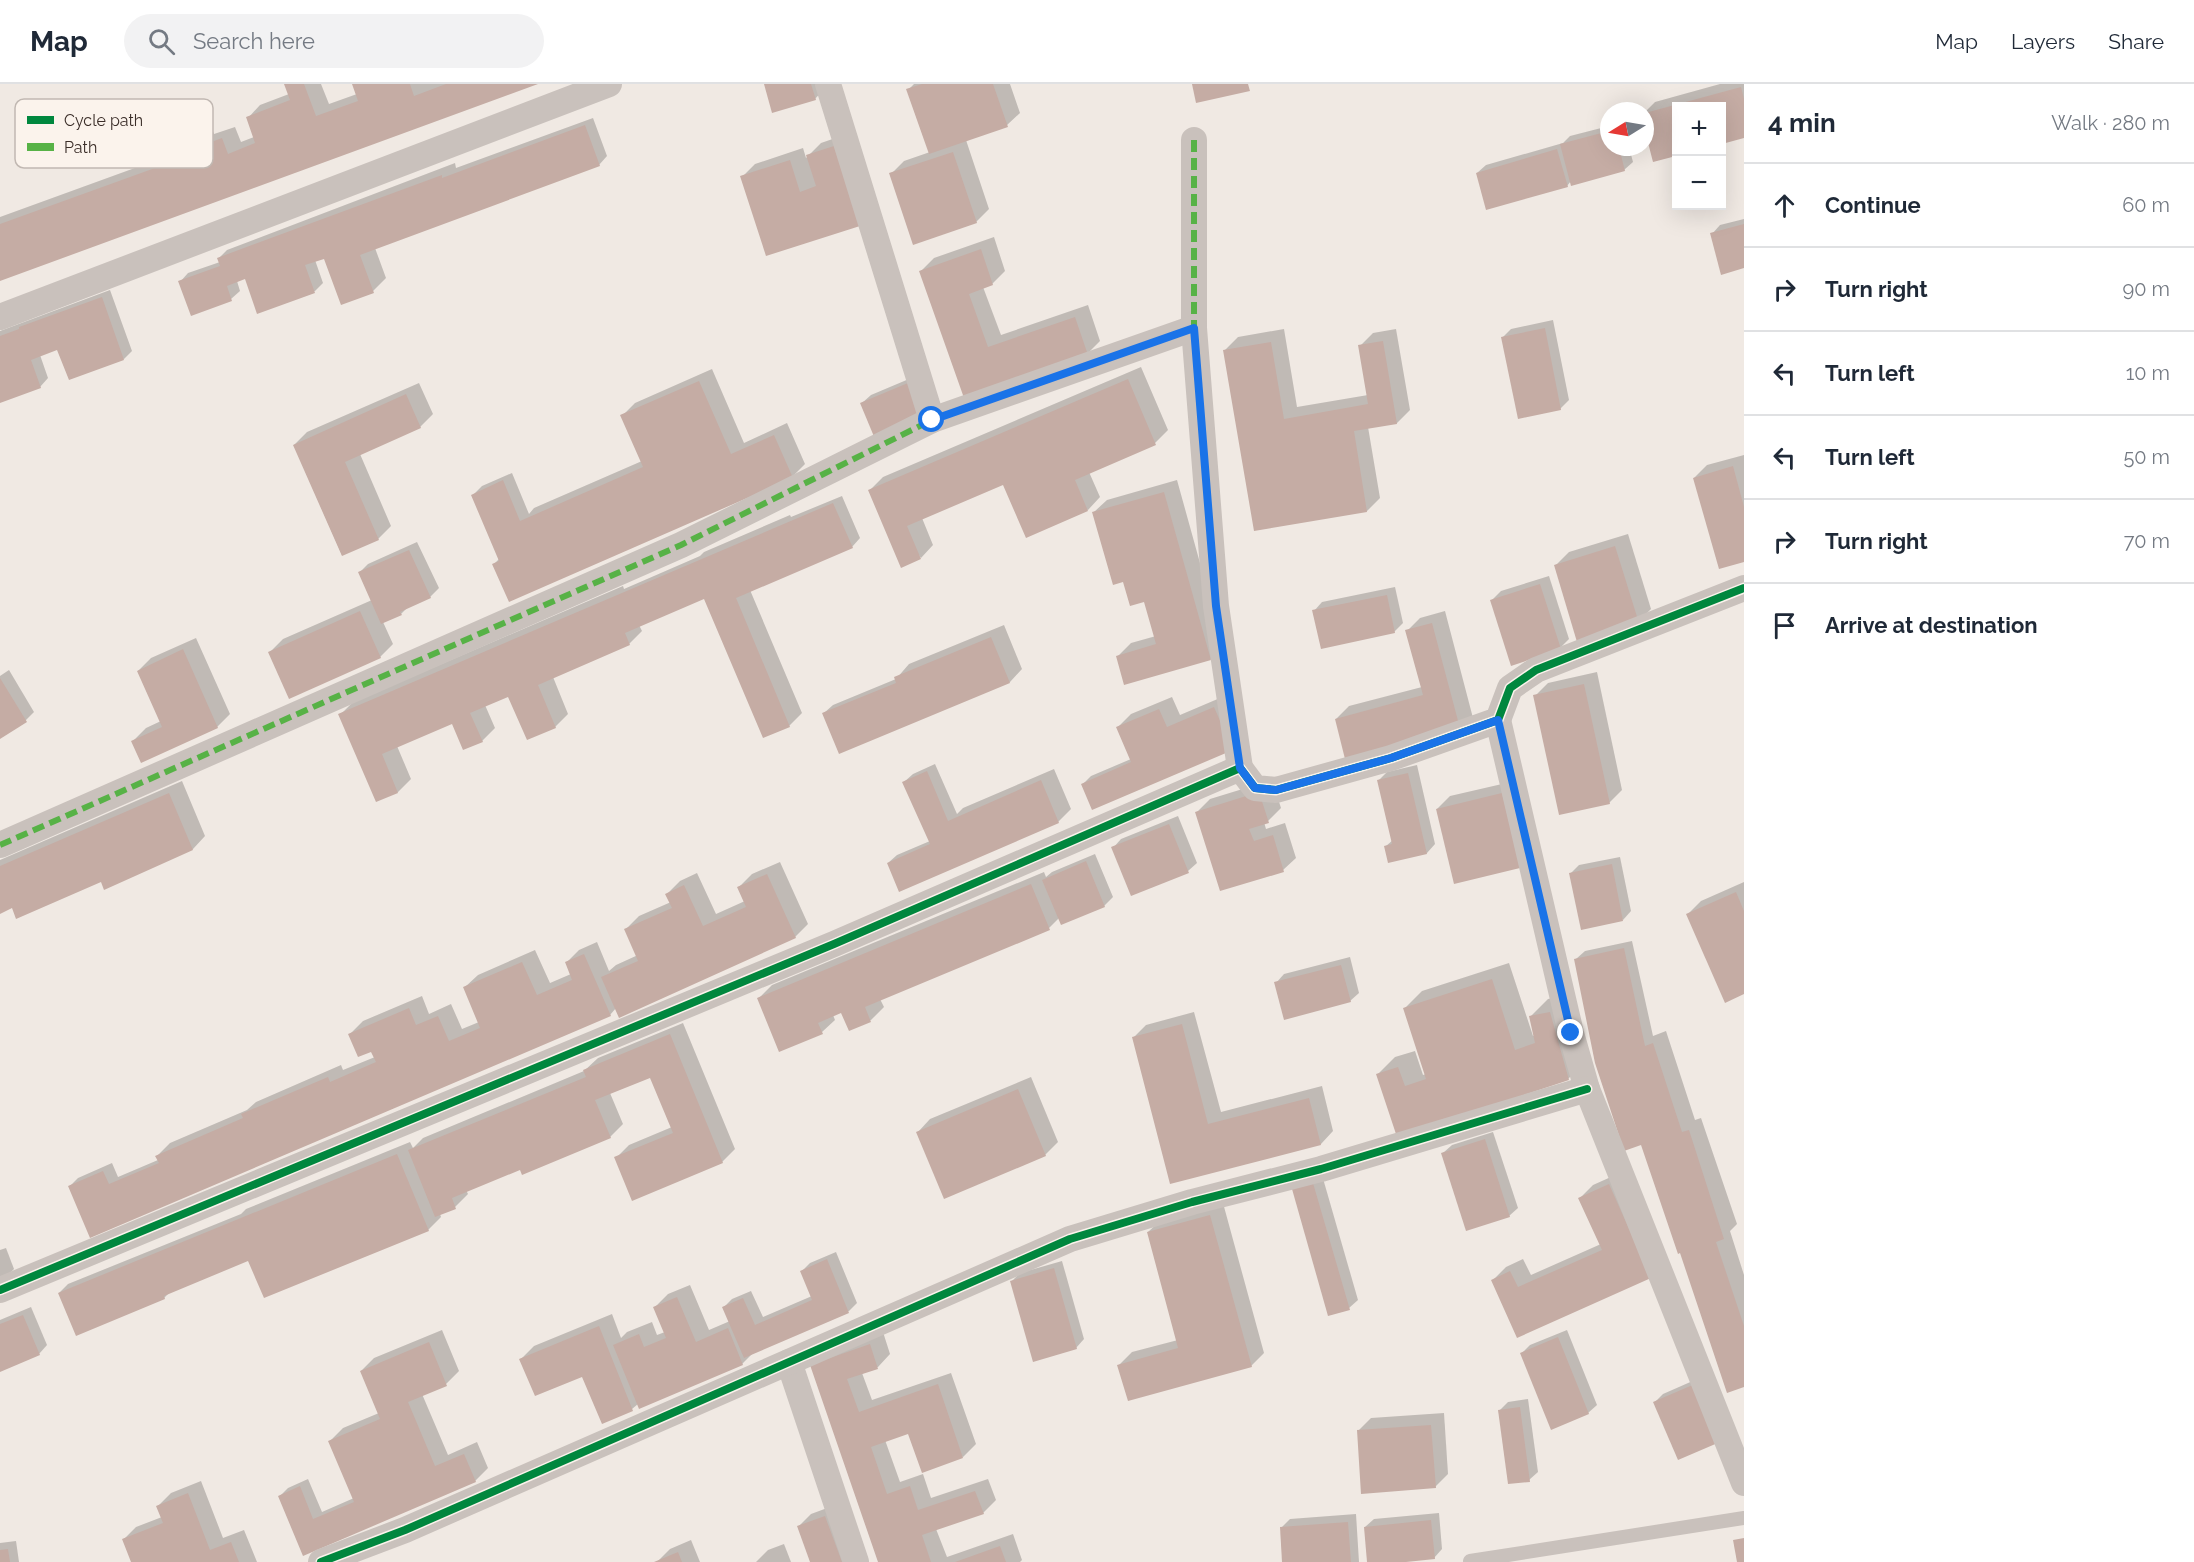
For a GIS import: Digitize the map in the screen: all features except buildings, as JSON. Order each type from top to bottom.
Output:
[{"type":"street","points":[[0,317],[609,84]]},
{"type":"street","points":[[828,84],[932,420]]},
{"type":"street","points":[[1194,140],[1194,328],[1216,606],[1240,768],[1255,788],[1276,790],[1391,758],[1498,720]]},
{"type":"street","points":[[0,845],[681,545],[932,420],[1194,328]]},
{"type":"street","points":[[1744,588],[1536,670],[1510,688],[1498,720],[1571,1033],[1587,1089],[1744,1483]]},
{"type":"street","points":[[0,1290],[823,949],[1240,768]]},
{"type":"street","points":[[321,1562],[405,1530],[1070,1239],[1192,1202],[1321,1169],[1587,1089]]},
{"type":"street","points":[[789,1362],[856,1562]]},
{"type":"lane","points":[[1470,1561],[1744,1518]]},
{"type":"marked path","points":[[1194,140],[1194,328],[1216,606],[1240,768]]},
{"type":"marked path","points":[[0,845],[681,545],[932,420],[1194,328]]},
{"type":"cycle path","points":[[0,1290],[834,944],[1240,768],[1255,788],[1276,790],[1391,758],[1498,720],[1510,688],[1536,670],[1744,588]]},
{"type":"cycle path","points":[[321,1562],[405,1530],[1070,1239],[1192,1202],[1321,1169],[1587,1089]]},
{"type":"route","points":[[932,420],[1194,328],[1216,606],[1240,768],[1255,788],[1276,790],[1391,758],[1498,720],[1571,1033]]}]
